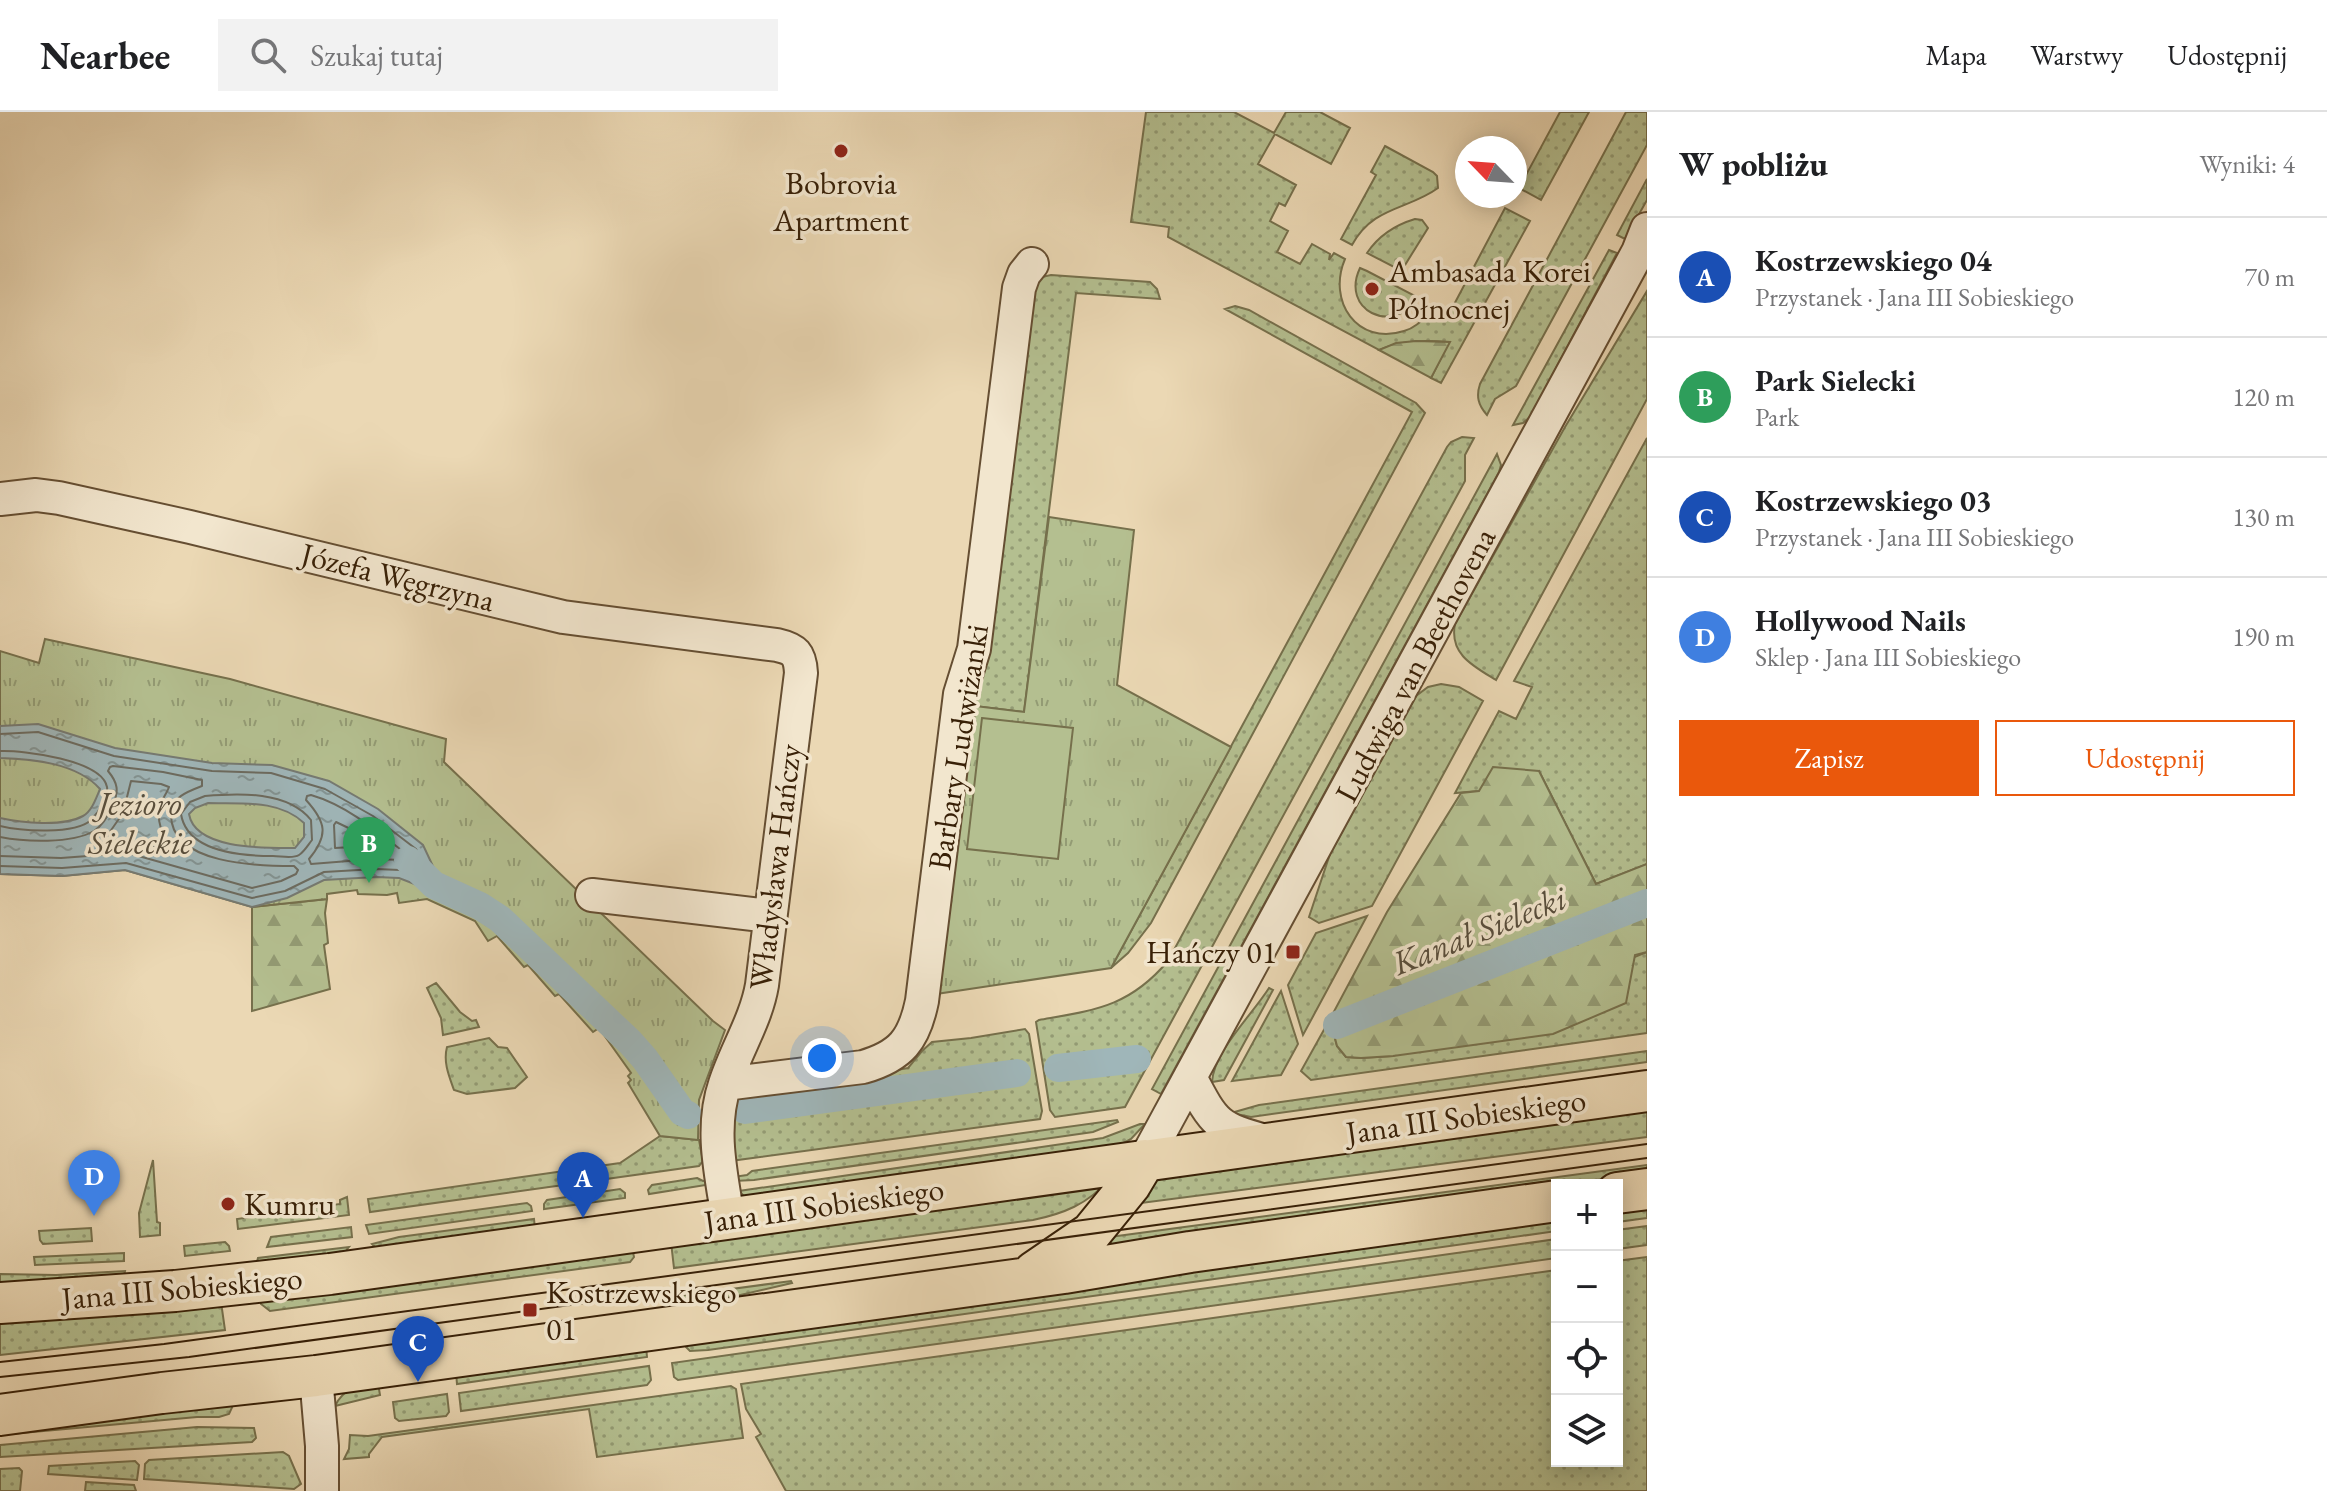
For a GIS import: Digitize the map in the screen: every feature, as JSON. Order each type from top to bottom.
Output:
[{"type":"main road","name":"Jana III Sobieskiego","points":[[0,1303],[300,1278],[1647,1091]]},
{"type":"main road","points":[[1024,1278],[1073,1246],[1098,1225],[1130,1185],[1145,1160]]},
{"type":"main road","points":[[1623,1192],[1647,1189]]},
{"type":"main road","points":[[0,1415],[316,1376],[1551,1202]]},
{"type":"street","name":"Ludwiga van Beethovena","points":[[1145,1160],[1644,241]]},
{"type":"street","name":"Barbary Ludwiżanki","points":[[725,1084],[863,1067],[887,1059],[903,1047],[917,1022],[960,694],[974,649],[1019,288],[1032,264]]},
{"type":"street","name":"Józefa Węgrzyna","points":[[0,499],[36,495],[59,498],[563,617],[777,645],[791,648],[797,653]]},
{"type":"street","name":"Władysława Hańczy","points":[[728,1218],[716,1129],[718,1111],[725,1084],[760,995],[801,673],[797,653]]},
{"type":"street","points":[[592,895],[770,916]]},
{"type":"street","points":[[1190,1077],[1218,1122],[1242,1134],[1272,1143]]},
{"type":"street","points":[[316,1376],[322,1491]]},
{"type":"green space","points":[[1146,112],[1234,112],[1274,133],[1286,112],[1320,112],[1350,128],[1331,164],[1275,134],[1258,164],[1296,185],[1285,206],[1279,203],[1270,221],[1288,231],[1277,252],[1300,264],[1312,244],[1330,254],[1329,260],[1334,253],[1345,259],[1340,275],[1343,304],[1360,326],[1387,334],[1408,330],[1434,309],[1449,314],[1505,208],[1530,221],[1441,383],[1431,378],[1449,342],[1413,342],[1379,350],[1168,237],[1169,227],[1131,222]]},
{"type":"green space","points":[[1560,112],[1589,112],[1541,200],[1527,192],[1527,173]]},
{"type":"green space","points":[[1626,112],[1647,112],[1647,145],[1516,386],[1495,399],[1487,415],[1479,400],[1480,384]]},
{"type":"green space","points":[[1385,146],[1433,172],[1437,176],[1438,188],[1370,223],[1352,245],[1341,239],[1376,175],[1371,172]]},
{"type":"green space","points":[[1647,179],[1647,200],[1625,239],[1617,235]]},
{"type":"green space","points":[[1415,219],[1422,220],[1428,228],[1405,265],[1394,267],[1367,253],[1388,232]]},
{"type":"green space","points":[[1609,250],[1617,253],[1530,417],[1523,423],[1513,425]]},
{"type":"green space","points":[[1360,268],[1419,298],[1396,315],[1372,313],[1357,296]]},
{"type":"green space","points":[[1051,275],[1150,282],[1157,289],[1160,299],[1076,293],[1024,712],[967,705],[1028,297],[1037,278]]},
{"type":"green space","points":[[1647,291],[1647,399],[1496,680],[1471,664],[1459,651],[1454,634],[1455,624],[1565,427]]},
{"type":"green space","points":[[1235,306],[1249,310],[1416,403],[1425,413],[1151,923],[1128,953],[1111,968],[1412,412],[1225,309]]},
{"type":"green space","points":[[1450,342],[1431,378],[1379,350],[1396,343]]},
{"type":"green space","points":[[1462,437],[1474,438],[1465,455],[1465,481],[1125,1107],[1055,1117],[1050,1110],[1036,1022],[1110,1004],[1139,988],[1168,961],[1447,447]]},
{"type":"green space","points":[[1647,438],[1647,864],[1596,884],[1539,771],[1479,791],[1455,793],[1499,711],[1516,719],[1532,687],[1514,681]]},
{"type":"green space","points":[[1497,454],[1501,465],[1499,472],[1161,1094],[1152,1089]]},
{"type":"green space","points":[[1049,517],[1134,530],[1117,685],[1231,747],[1111,968],[936,994],[967,705],[1024,712]]},
{"type":"green space","points":[[45,639],[230,679],[446,739],[444,762],[725,1030],[699,1100],[698,1140],[660,1136],[628,1083],[631,1073],[599,1028],[593,1032],[559,994],[555,996],[528,965],[524,967],[497,936],[488,941],[475,921],[427,899],[399,903],[397,893],[358,894],[357,890],[327,894],[327,899],[252,907],[125,870],[62,876],[0,874],[0,651],[39,663]]},
{"type":"green space","points":[[1441,684],[1459,687],[1483,701],[1372,906],[1319,923],[1309,917],[1330,854],[1416,696],[1428,687]]},
{"type":"green space","points":[[982,718],[1073,728],[1058,859],[967,849]]},
{"type":"green space","points":[[1493,767],[1539,771],[1596,884],[1647,864],[1647,952],[1635,955],[1626,1003],[1553,1034],[1393,1056],[1346,1057],[1337,1046],[1330,1019],[1387,912],[1461,793],[1479,791]]},
{"type":"green space","points":[[327,899],[328,943],[324,945],[330,989],[252,1011],[252,907]]},
{"type":"green space","points":[[1367,916],[1303,1035],[1288,985],[1316,933]]},
{"type":"green space","points":[[1647,952],[1647,1033],[1311,1080],[1301,1071],[1330,1019],[1337,1046],[1346,1057],[1393,1056]]},
{"type":"green space","points":[[436,983],[460,1012],[472,1021],[476,1020],[479,1027],[443,1035],[441,1018],[427,988]]},
{"type":"green space","points":[[1269,988],[1273,990],[1224,1080],[1212,1082],[1214,1070],[1226,1046]]},
{"type":"green space","points":[[1281,991],[1298,1044],[1281,1075],[1232,1081]]},
{"type":"green space","points":[[1025,1029],[1029,1034],[1042,1111],[1040,1119],[730,1161],[732,1098],[908,1068],[932,1042]]},
{"type":"green space","points":[[489,1038],[498,1047],[507,1048],[527,1077],[515,1088],[467,1094],[454,1090],[446,1064],[447,1047]]},
{"type":"green space","points":[[1647,1051],[1647,1062],[1251,1117],[1231,1113],[1259,1105]]},
{"type":"green space","points":[[1647,1106],[1647,1137],[1141,1203],[1159,1174]]},
{"type":"green space","points":[[1117,1120],[1093,1132],[754,1180],[734,1181],[733,1177],[752,1171]]},
{"type":"green space","points":[[1145,1124],[1131,1139],[1120,1145],[745,1197],[739,1191],[1103,1138]]},
{"type":"green space","points":[[660,1136],[699,1140],[703,1161],[699,1166],[370,1212],[368,1199],[620,1163]]},
{"type":"green space","points":[[153,1160],[160,1235],[140,1237],[139,1213]]},
{"type":"green space","points":[[1647,1165],[1647,1173],[1604,1179],[1551,1179],[1551,1186],[1229,1231],[1086,1255],[1110,1237]]},
{"type":"green space","points":[[697,1178],[711,1180],[712,1184],[649,1194],[652,1185]]},
{"type":"green space","points":[[1108,1180],[1092,1196],[1074,1207],[1033,1220],[674,1268],[671,1242]]},
{"type":"green space","points":[[620,1189],[625,1193],[625,1198],[544,1209],[547,1200]]},
{"type":"green space","points":[[347,1197],[349,1215],[238,1229],[237,1219],[340,1204],[340,1200]]},
{"type":"green space","points":[[527,1203],[532,1211],[369,1234],[366,1225]]},
{"type":"green space","points":[[1647,1204],[1647,1218],[1623,1221],[1623,1207]]},
{"type":"green space","points":[[1551,1217],[1551,1232],[708,1350],[690,1351],[685,1341]]},
{"type":"green space","points":[[534,1219],[535,1229],[378,1250],[372,1244],[399,1237]]},
{"type":"green space","points":[[1647,1226],[1647,1245],[1623,1248],[1623,1229]]},
{"type":"green space","points":[[351,1227],[352,1237],[267,1247],[271,1237]]},
{"type":"green space","points":[[91,1228],[92,1241],[43,1244],[40,1240],[39,1231]]},
{"type":"green space","points":[[1551,1240],[1551,1259],[678,1380],[674,1377],[672,1363]]},
{"type":"green space","points":[[225,1242],[230,1251],[185,1256],[184,1246]]},
{"type":"green space","points":[[349,1247],[341,1257],[256,1265],[258,1258]]},
{"type":"green space","points":[[632,1247],[634,1257],[630,1262],[270,1311],[261,1304],[260,1298]]},
{"type":"green space","points":[[124,1253],[124,1261],[35,1265],[34,1257]]},
{"type":"green space","points":[[1647,1257],[1647,1491],[786,1491],[756,1437],[761,1434],[746,1409],[741,1384],[1551,1271],[1551,1467],[1623,1467],[1623,1260]]},
{"type":"green space","points":[[125,1271],[124,1276],[0,1287],[0,1274]]},
{"type":"green space","points":[[792,1283],[680,1309],[679,1296]]},
{"type":"green space","points":[[221,1302],[225,1330],[0,1355],[0,1318]]},
{"type":"green space","points":[[646,1346],[647,1357],[457,1384],[456,1372]]},
{"type":"green space","points":[[649,1366],[651,1380],[647,1385],[461,1411],[459,1393]]},
{"type":"green space","points":[[378,1383],[380,1395],[335,1406],[348,1391]]},
{"type":"green space","points":[[731,1386],[736,1389],[743,1438],[597,1457],[589,1409],[382,1437],[369,1457],[344,1459],[349,1449],[350,1435],[368,1436]]},
{"type":"green space","points":[[447,1394],[449,1412],[446,1416],[399,1421],[395,1418],[393,1402]]},
{"type":"green space","points":[[235,1401],[229,1414],[219,1417],[0,1435],[0,1430]]},
{"type":"green space","points":[[197,1427],[254,1428],[256,1438],[252,1442],[0,1457],[0,1445]]},
{"type":"green space","points":[[283,1452],[289,1456],[301,1484],[294,1489],[144,1479],[145,1464],[149,1460]]},
{"type":"green space","points":[[135,1461],[139,1465],[137,1480],[48,1474],[49,1466]]},
{"type":"green space","points":[[19,1468],[22,1471],[20,1491],[0,1491],[0,1469]]},
{"type":"green space","points":[[86,1482],[134,1485],[136,1491],[85,1491]]},
{"type":"water","name":"Jezioro Sieleckie","points":[[38,724],[115,748],[212,763],[272,765],[329,781],[378,809],[423,845],[439,879],[430,890],[399,878],[324,880],[287,898],[252,907],[125,870],[62,876],[0,874],[0,818],[42,823],[65,822],[89,811],[100,789],[67,768],[40,761],[0,758],[0,726]],"holes":[[[208,803],[259,804],[283,810],[304,823],[304,837],[295,848],[250,847],[218,841],[194,826],[189,814]]]},
{"type":"waterway","points":[[408,860],[434,885],[500,919],[630,1042],[682,1112],[688,1115]]},
{"type":"waterway","name":"Kanał Sielecki","points":[[1337,1025],[1647,903]]},
{"type":"waterway","name":"Kanał Sielecki","points":[[1058,1068],[1137,1059]]},
{"type":"waterway","name":"Kanał Sielecki","points":[[745,1110],[1017,1073]]},
{"type":"tram line","points":[[0,1362],[164,1344],[1647,1144]]},
{"type":"tram line","points":[[0,1377],[189,1357],[1647,1158]]},
{"type":"place","name":"Bobrovia Apartment","points":[[841,151]]},
{"type":"place","name":"Ambasada Korei Północnej","points":[[1372,289]]},
{"type":"place","name":"Park Sielecki","points":[[369,883]]},
{"type":"place","name":"Hańczy 01","points":[[1293,952]]},
{"type":"place","name":"Kumru","points":[[228,1204]]},
{"type":"place","name":"Hollywood Nails","points":[[94,1216]]},
{"type":"place","name":"Kostrzewskiego 04","points":[[583,1218]]},
{"type":"place","name":"Kostrzewskiego 01","points":[[530,1310]]},
{"type":"place","name":"Kostrzewskiego 03","points":[[418,1382]]}]
